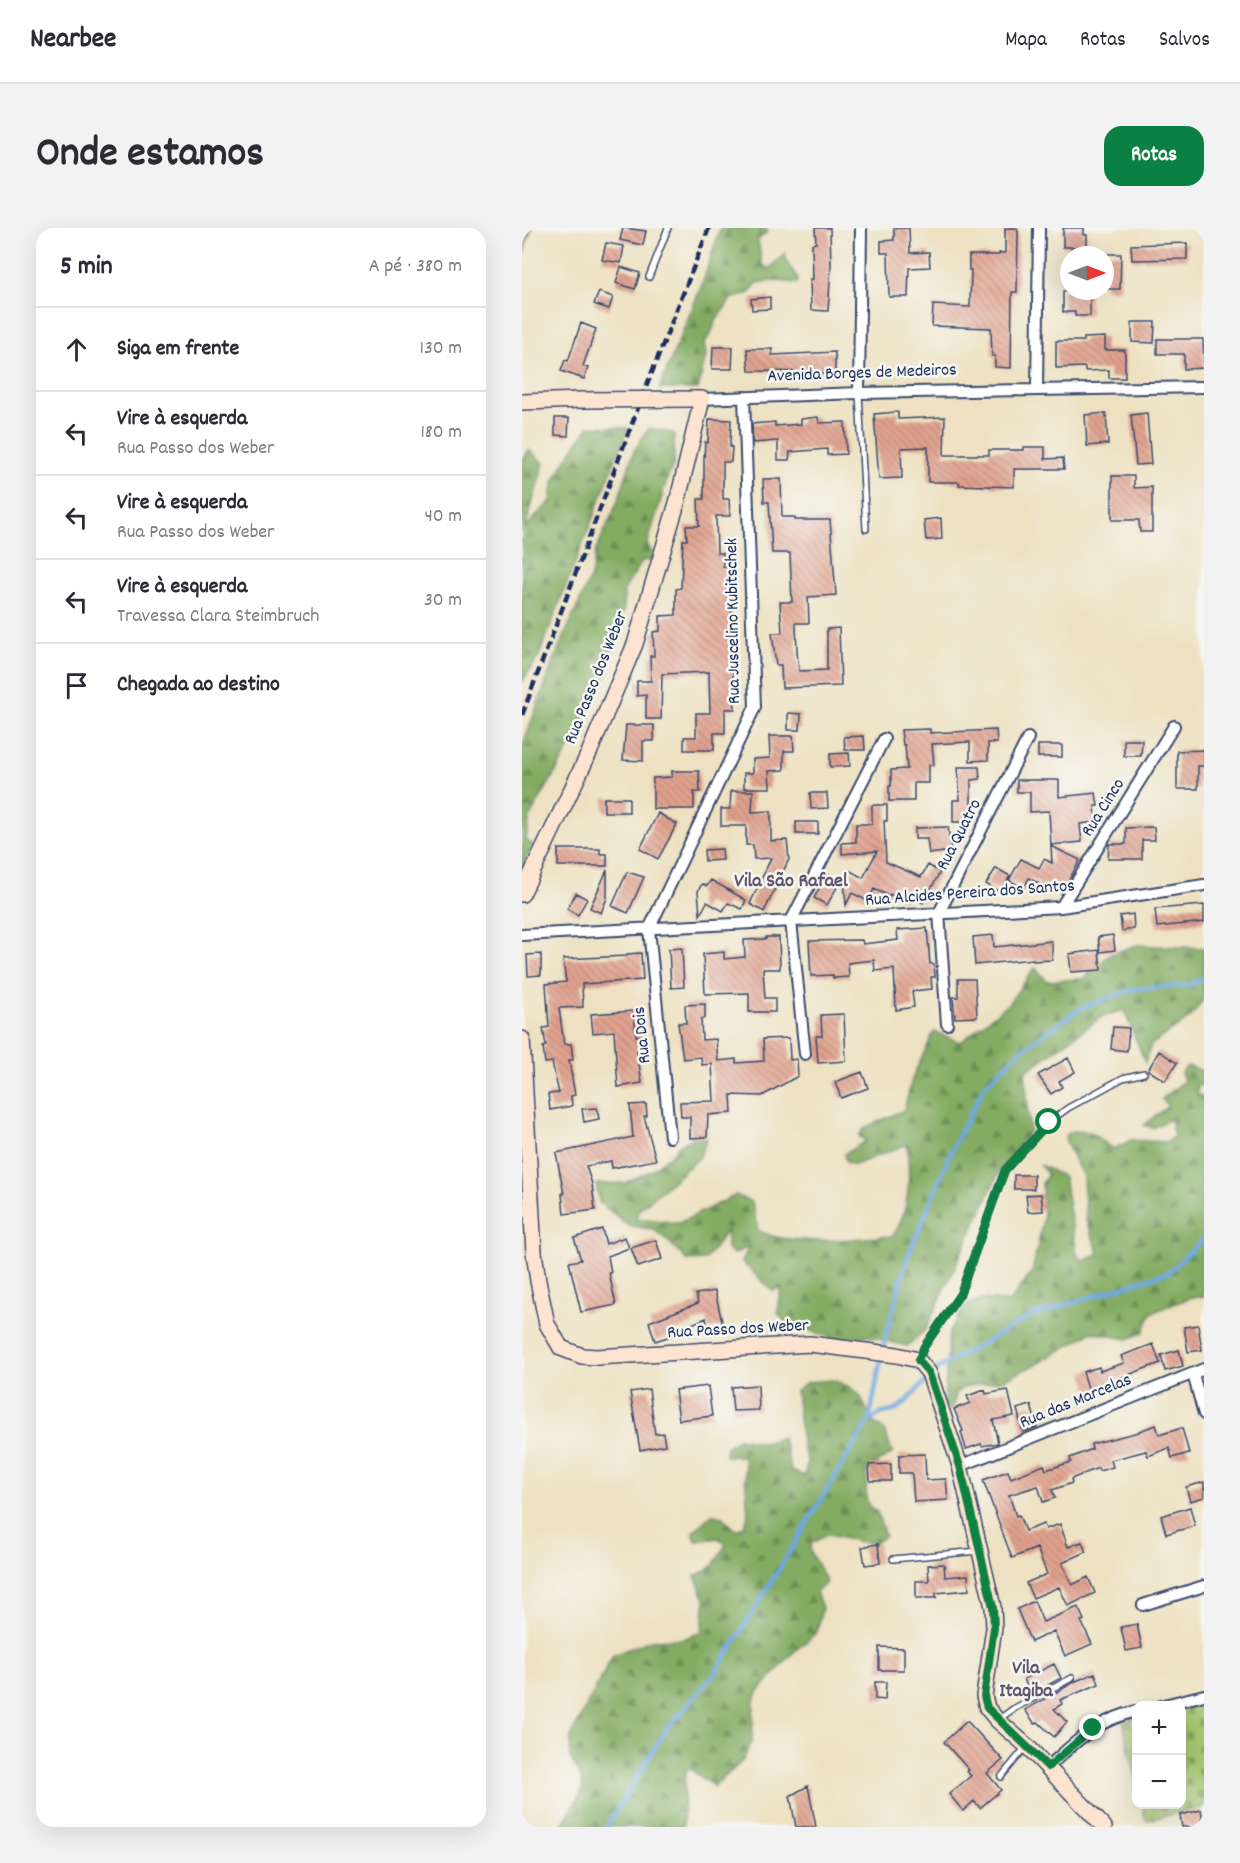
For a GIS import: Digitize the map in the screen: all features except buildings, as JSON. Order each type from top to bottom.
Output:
[{"type":"street","points":[[859,393],[861,228]]},
{"type":"street","points":[[1037,390],[1039,228]]},
{"type":"street","name":"Avenida Borges de Medeiros","points":[[522,402],[1204,387]]},
{"type":"street","name":"Rua Juscelino Kubitschek","points":[[649,929],[755,706],[744,397]]},
{"type":"street","name":"Rua Passo dos Weber","points":[[522,894],[589,753],[635,644],[677,503],[697,399]]},
{"type":"street","name":"Rua Cinco","points":[[1061,907],[1174,726]]},
{"type":"street","name":"Rua Quatro","points":[[939,913],[1028,738]]},
{"type":"street","points":[[805,1054],[791,921],[884,739]]},
{"type":"street","name":"Rua Alcides Pereira dos Santos","points":[[522,935],[1061,907],[1204,885]]},
{"type":"street","points":[[939,913],[947,1024]]},
{"type":"street","name":"Rua Dois","points":[[649,929],[670,1137]]},
{"type":"street","name":"Rua Passo dos Weber","points":[[522,1039],[525,1141],[538,1281],[547,1324],[561,1348],[582,1356],[597,1358],[810,1344],[897,1355],[918,1360]]},
{"type":"street","points":[[918,1360],[929,1373],[960,1466],[993,1607],[994,1628],[984,1696],[987,1708],[1048,1767],[1104,1827]]},
{"type":"street","name":"Rua das Marcelas","points":[[960,1466],[1204,1369]]},
{"type":"street","points":[[1193,1374],[1204,1414]]},
{"type":"street","points":[[1143,1605],[1204,1586]]},
{"type":"street","points":[[1180,1701],[1204,1695]]},
{"type":"street","points":[[1048,1767],[1093,1728],[1118,1716],[1132,1712]]},
{"type":"lane","points":[[649,277],[668,228]]},
{"type":"lane","points":[[859,393],[866,529]]},
{"type":"lane","points":[[918,1360],[924,1347],[960,1294],[1005,1170],[1049,1122],[1068,1108],[1123,1078],[1144,1073]]},
{"type":"lane","points":[[893,1559],[979,1551]]},
{"type":"lane","points":[[998,1720],[1013,1709],[1072,1678]]},
{"type":"lane","points":[[1001,1777],[1027,1746]]},
{"type":"green space","points":[[522,228],[532,228],[523,255],[522,255]]},
{"type":"green space","points":[[720,228],[764,228],[768,231],[758,240],[762,265],[769,269],[785,253],[787,263],[798,278],[797,283],[774,281],[757,283],[749,293],[731,299],[704,343],[706,356],[698,389],[659,389],[703,282]]},
{"type":"green space","points":[[589,426],[628,428],[538,658],[522,682],[522,461],[529,450],[544,463],[525,528],[551,501],[553,484],[565,461]]},
{"type":"green space","points":[[649,428],[674,433],[674,463],[647,545],[655,556],[650,561],[643,560],[624,590],[624,612],[616,622],[608,673],[594,690],[579,732],[530,816],[526,840],[538,848],[526,857],[522,872],[522,747],[558,650],[591,576],[596,550],[618,501],[634,451]]},
{"type":"green space","points":[[1137,945],[1204,948],[1204,998],[1191,1017],[1151,1045],[1145,1062],[1124,1010],[1103,1016],[1025,1072],[1030,1131],[1001,1168],[926,1329],[907,1346],[866,1336],[834,1339],[784,1321],[778,1313],[781,1288],[773,1291],[742,1262],[749,1246],[734,1254],[727,1249],[727,1231],[705,1260],[688,1261],[653,1229],[629,1226],[599,1202],[596,1184],[625,1183],[650,1171],[673,1153],[679,1145],[692,1139],[707,1139],[699,1158],[639,1210],[635,1220],[647,1219],[679,1223],[736,1195],[752,1202],[758,1230],[770,1236],[804,1240],[843,1240],[893,1236],[903,1214],[908,1192],[907,1144],[855,1165],[846,1162],[844,1154],[866,1141],[859,1136],[864,1128],[904,1110],[913,1076],[934,1032],[961,1042],[1009,1003],[1035,968],[1047,981],[1084,979],[1109,955]]},
{"type":"green space","points":[[1187,1066],[1204,1071],[1204,1085],[1198,1085],[1197,1094],[1204,1098],[1204,1297],[1192,1297],[1151,1313],[1143,1333],[1127,1339],[1092,1332],[1037,1364],[1003,1380],[964,1387],[957,1392],[951,1411],[944,1405],[949,1332],[966,1304],[983,1299],[1009,1302],[1032,1273],[1043,1220],[1042,1182],[1048,1175],[1040,1165],[1064,1177],[1077,1254],[1083,1261],[1099,1254],[1086,1220],[1083,1177],[1065,1136],[1072,1131],[1090,1132],[1114,1149],[1131,1140],[1167,1142],[1174,1136],[1170,1119],[1153,1128],[1144,1125],[1168,1106],[1162,1099],[1184,1081],[1181,1073]]},
{"type":"green space","points":[[832,1380],[850,1387],[861,1397],[872,1421],[884,1430],[893,1453],[867,1469],[866,1497],[869,1506],[877,1512],[885,1536],[873,1544],[827,1535],[811,1543],[810,1552],[827,1582],[816,1592],[822,1608],[817,1632],[793,1653],[758,1692],[754,1701],[752,1742],[743,1760],[714,1787],[690,1769],[685,1771],[683,1827],[561,1827],[582,1792],[582,1782],[570,1756],[571,1736],[613,1655],[651,1640],[683,1639],[702,1632],[705,1599],[695,1576],[712,1567],[726,1545],[719,1538],[696,1541],[693,1532],[712,1514],[722,1517],[736,1530],[744,1526],[748,1516],[744,1456],[725,1456],[726,1447],[739,1438],[763,1443],[783,1438],[791,1471],[805,1476],[807,1460],[802,1445],[796,1391],[807,1382]]},
{"type":"green space","points":[[1204,1703],[1204,1807],[1146,1820],[1143,1809],[1186,1809],[1186,1707]]},
{"type":"green space","points":[[1132,1719],[1132,1761],[1123,1721]]},
{"type":"waterway","points":[[606,1827],[666,1730],[719,1668],[869,1421],[885,1339],[908,1256],[953,1147],[985,1085],[1021,1050],[1079,1009],[1133,989],[1189,985],[1204,978]]},
{"type":"waterway","points":[[869,1421],[882,1413],[894,1411],[905,1403],[937,1369],[1031,1316],[1169,1272],[1204,1238]]},
{"type":"railway","points":[[522,715],[641,400],[709,228]]},
{"type":"district","name":"Vila São Rafael","points":[[791,882]]},
{"type":"district","name":"Vila Itagiba","points":[[1026,1680]]},
{"type":"route","points":[[1049,1122],[1005,1170],[960,1294],[924,1347],[918,1360],[929,1373],[960,1466],[993,1607],[994,1628],[984,1696],[987,1708],[1048,1767],[1093,1728]]}]
